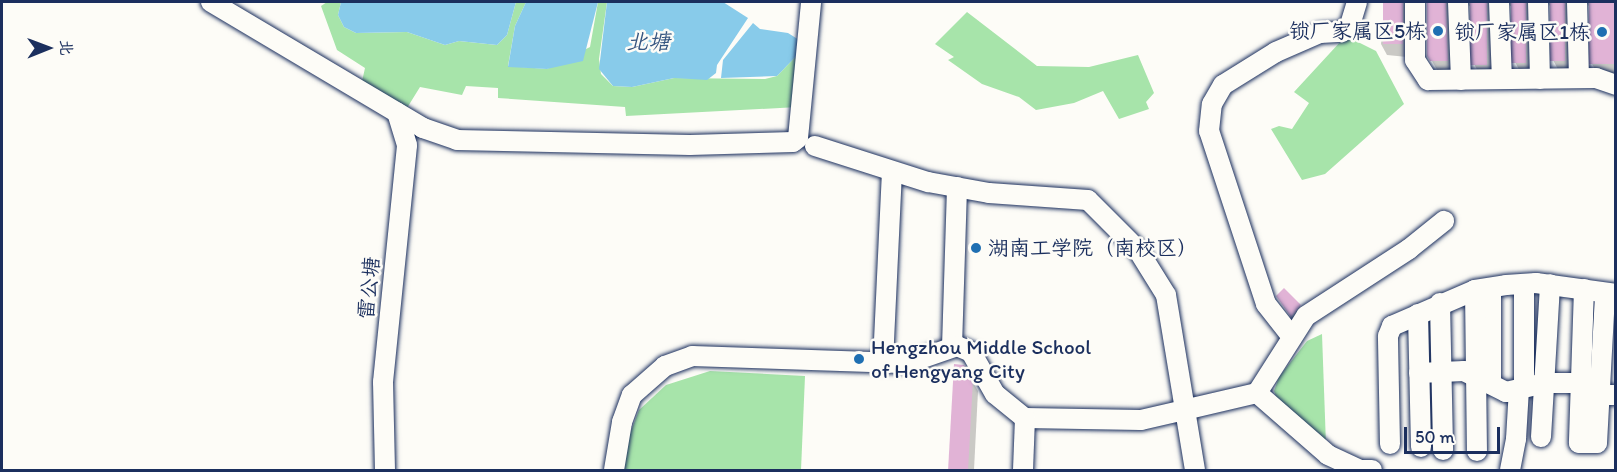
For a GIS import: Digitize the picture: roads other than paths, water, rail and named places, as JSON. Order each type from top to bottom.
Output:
[{"type":"street","points":[[211,2],[397,113],[439,134],[457,140],[690,145],[793,142],[798,138],[811,2]]},
{"type":"street","points":[[1292,337],[1266,304],[1209,131],[1212,104],[1223,85],[1276,52],[1320,33],[1342,32],[1350,25],[1357,2]]},
{"type":"street","points":[[1415,2],[1415,60],[1428,80],[1596,78],[1616,86]]},
{"type":"street","points":[[1458,2],[1461,80]]},
{"type":"street","points":[[1499,2],[1502,79]]},
{"type":"street","points":[[1538,2],[1540,79]]},
{"type":"street","points":[[1577,2],[1580,78]]},
{"type":"street","name":"雷公塘","points":[[386,471],[383,382],[407,145],[397,113]]},
{"type":"street","points":[[407,145],[439,134]]},
{"type":"street","points":[[815,146],[892,171],[957,187],[1088,200],[1115,224],[1138,250],[1166,295],[1195,471]]},
{"type":"street","points":[[883,362],[892,171]]},
{"type":"street","points":[[952,347],[957,187]]},
{"type":"street","points":[[614,471],[622,422],[632,395],[665,366],[692,356],[908,363],[952,347],[971,352],[995,393],[1025,418],[1141,420],[1183,408],[1257,393],[1306,316],[1409,249],[1444,221]]},
{"type":"street","points":[[1477,451],[1503,386],[1524,284]]},
{"type":"street","points":[[1390,444],[1388,336],[1392,326],[1440,303],[1483,289],[1524,284],[1550,284],[1584,289],[1610,293],[1608,395],[1597,443],[1579,443],[1584,289]]},
{"type":"street","points":[[1541,438],[1550,284]]},
{"type":"street","points":[[1483,289],[1516,439],[1509,471]]},
{"type":"street","points":[[1440,303],[1443,450]]},
{"type":"street","points":[[1418,314],[1421,447]]},
{"type":"street","points":[[1419,373],[1464,371],[1503,386],[1580,383],[1608,395]]},
{"type":"street","points":[[1257,393],[1328,456],[1360,470],[1372,471]]},
{"type":"street","points":[[1023,471],[1025,418]]},
{"type":"water","points":[[341,2],[516,2],[507,35],[497,45],[459,41],[445,45],[407,32],[356,33],[344,27],[338,15]]},
{"type":"water","name":"北塘","points":[[526,2],[598,2],[583,61],[547,69],[508,67],[515,26]]},
{"type":"water","name":"北塘","points":[[607,2],[723,2],[748,18],[717,65],[716,73],[707,80],[674,78],[632,87],[613,86],[599,69]]},
{"type":"water","name":"北塘","points":[[753,23],[760,29],[788,33],[804,43],[804,48],[777,76],[721,78],[723,60]]},
{"type":"place","name":"锁厂家属区5栋","points":[[1438,31]]},
{"type":"place","name":"锁厂家属区1栋","points":[[1602,32]]},
{"type":"place","name":"湖南工学院（南校区）","points":[[976,248]]},
{"type":"place","name":"Hengzhou Middle School of Hengyang City","points":[[859,359]]}]
